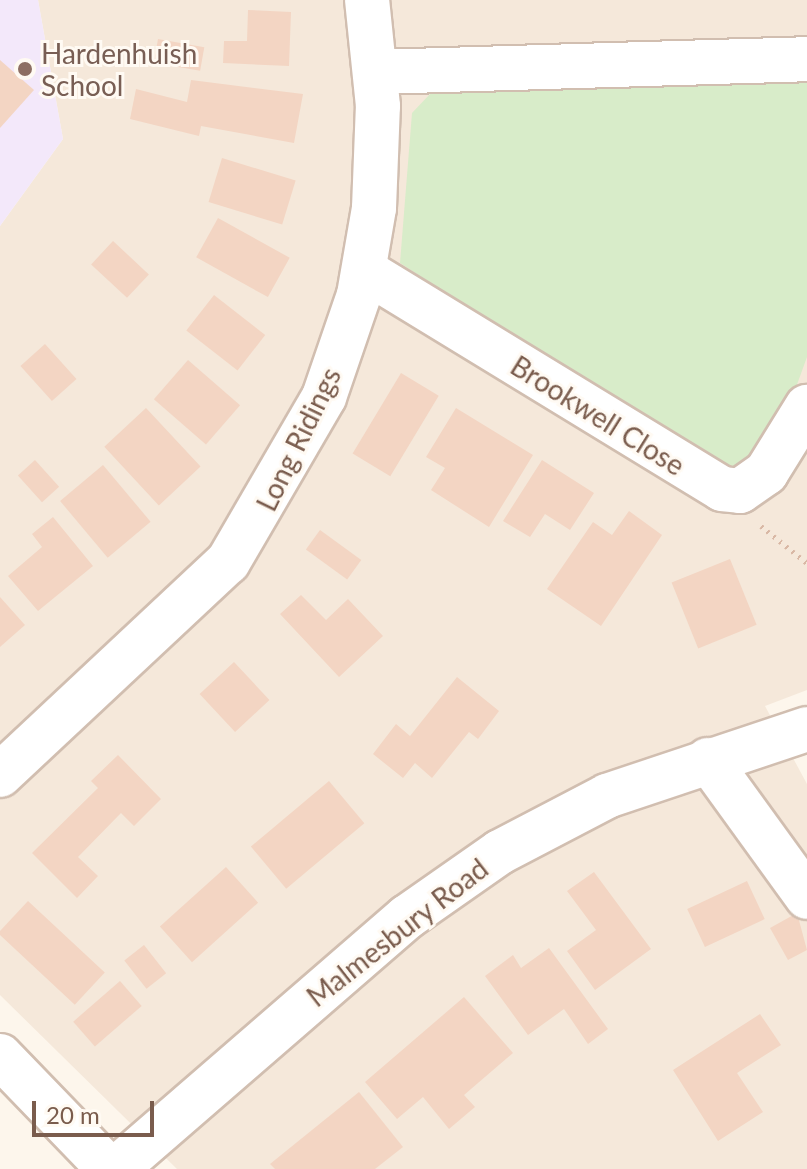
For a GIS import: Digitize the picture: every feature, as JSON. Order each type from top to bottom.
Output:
[{"type":"street","name":"Long Ridings","points":[[0,775],[183,611],[246,538],[324,397],[365,271],[378,156],[376,72],[367,0]]},
{"type":"street","points":[[376,72],[807,59]]},
{"type":"street","name":"Brookwell Close","points":[[365,271],[711,484],[747,488]]},
{"type":"street","points":[[747,488],[776,463],[807,407]]},
{"type":"street","name":"Malmesbury Road","points":[[116,1169],[464,876],[607,796],[807,729]]},
{"type":"street","points":[[708,760],[807,897]]},
{"type":"street","points":[[0,1056],[109,1169]]},
{"type":"path","points":[[747,488],[757,523],[807,563]]},
{"type":"shaded area","name":"Hardenhuish School","points":[[0,0],[38,0],[63,139],[0,226]]},
{"type":"shaded area","points":[[38,0],[807,0],[807,690],[765,706],[807,784],[807,1169],[177,1169],[0,995],[0,226],[63,139]]},
{"type":"green space","points":[[807,73],[807,357],[782,426],[737,468],[709,465],[400,263],[412,113],[430,94]]},
{"type":"building","points":[[248,10],[291,12],[289,66],[223,63],[224,41],[247,41]]},
{"type":"building","points":[[158,39],[204,47],[200,71],[154,63]]},
{"type":"building","points":[[0,60],[34,90],[0,128]]},
{"type":"building","points":[[191,80],[303,94],[294,143],[201,126],[199,136],[130,119],[136,89],[187,102]]},
{"type":"building","points":[[222,158],[296,181],[282,225],[209,202]]},
{"type":"building","points":[[218,218],[290,258],[268,297],[196,257]]},
{"type":"building","points":[[113,241],[149,274],[127,298],[91,264]]},
{"type":"building","points":[[214,295],[265,335],[238,370],[186,330]]},
{"type":"building","points":[[45,344],[76,379],[52,401],[20,366]]},
{"type":"building","points":[[188,360],[240,405],[206,445],[154,399]]},
{"type":"building","points":[[401,373],[439,396],[390,476],[353,454]]},
{"type":"building","points":[[146,408],[201,467],[159,505],[104,447]]},
{"type":"building","points":[[456,408],[533,455],[489,527],[431,490],[445,468],[426,457]]},
{"type":"building","points":[[35,460],[59,487],[42,502],[18,475]]},
{"type":"building","points":[[542,460],[594,493],[570,530],[545,514],[530,537],[503,521]]},
{"type":"building","points":[[103,465],[151,522],[108,558],[60,501]]},
{"type":"building","points":[[629,511],[662,535],[601,626],[547,589],[593,522],[612,535]]},
{"type":"building","points":[[53,517],[93,566],[38,611],[8,576],[42,547],[32,534]]},
{"type":"building","points":[[320,530],[361,560],[347,579],[306,549]]},
{"type":"building","points":[[730,559],[757,625],[698,648],[672,583]]},
{"type":"building","points":[[301,595],[326,620],[348,599],[383,636],[339,677],[280,614]]},
{"type":"building","points":[[0,597],[25,625],[0,647]]},
{"type":"building","points":[[234,662],[269,700],[235,732],[200,694]]},
{"type":"building","points":[[457,677],[499,711],[478,739],[469,732],[432,778],[415,763],[403,778],[373,754],[396,724],[410,736]]},
{"type":"building","points":[[118,755],[161,799],[134,826],[121,813],[78,857],[98,876],[77,898],[32,853],[98,788],[91,781]]},
{"type":"building","points":[[329,781],[364,823],[286,889],[251,847]]},
{"type":"building","points":[[226,867],[258,903],[192,962],[160,927]]},
{"type":"building","points":[[594,872],[651,949],[595,990],[567,951],[596,930],[567,891]]},
{"type":"building","points":[[747,881],[765,919],[705,947],[687,909]]},
{"type":"building","points":[[28,901],[105,973],[75,1005],[0,935],[0,931]]},
{"type":"building","points":[[797,913],[807,950],[788,960],[770,928]]},
{"type":"building","points":[[144,945],[166,973],[146,989],[124,960]]},
{"type":"building","points":[[549,948],[608,1029],[588,1044],[564,1009],[528,1035],[485,976],[513,955],[521,968]]},
{"type":"building","points":[[120,981],[142,1006],[95,1047],[73,1022]]},
{"type":"building","points":[[464,997],[513,1053],[464,1095],[475,1107],[449,1129],[423,1097],[397,1119],[365,1082]]},
{"type":"building","points":[[760,1014],[781,1045],[737,1073],[763,1112],[718,1141],[673,1070]]},
{"type":"building","points":[[359,1092],[403,1147],[375,1169],[275,1169],[270,1164]]},
{"type":"place","name":"Hardenhuish School","points":[[25,69]]}]
